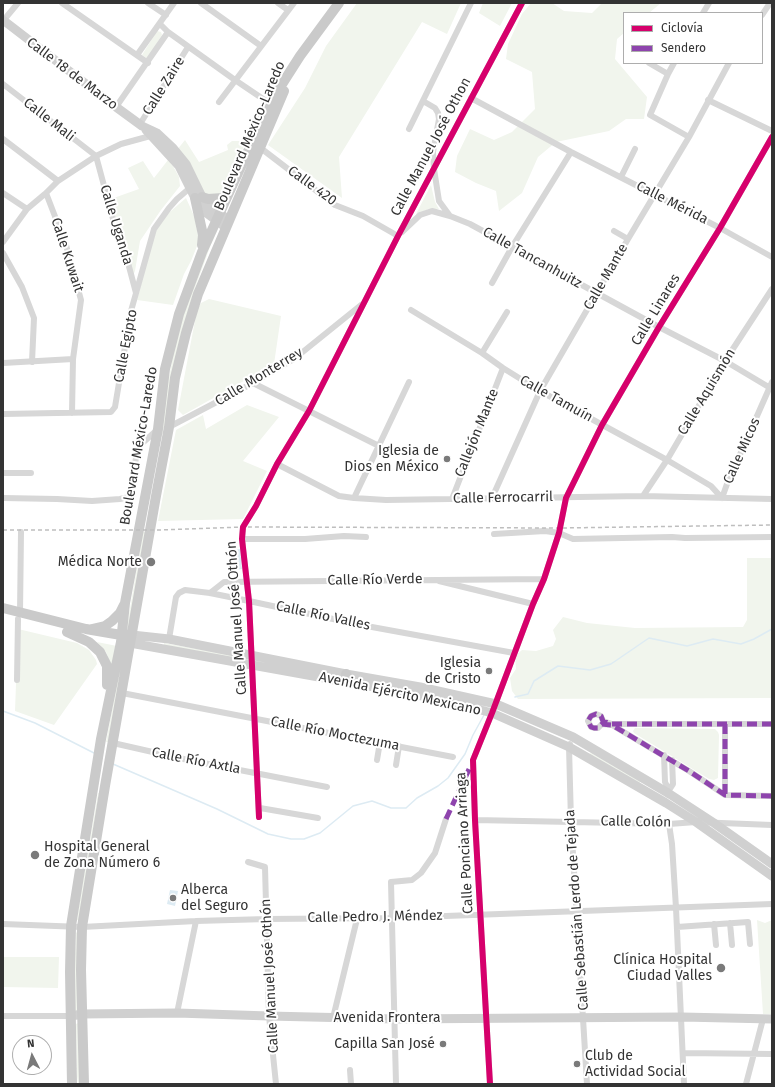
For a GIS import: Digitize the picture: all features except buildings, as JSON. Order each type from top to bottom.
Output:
[{"type":"main road","name":"Boulevard México-Laredo","points":[[72,1084],[70,972],[71,926],[106,713],[126,639],[169,428],[175,378],[186,333],[198,294],[227,223],[256,144],[273,105],[300,56],[339,3]]},
{"type":"main road","name":"Calle 18 de Marzo","points":[[3,21],[172,148],[186,164],[199,198]]},
{"type":"main road","name":"Calle 18 de Marzo","points":[[154,135],[179,166],[199,198],[218,217],[227,223]]},
{"type":"main road","name":"Boulevard México-Laredo","points":[[84,1084],[81,970],[82,927],[122,693],[126,639],[125,603],[158,429],[165,369],[179,314],[202,252],[230,190],[256,144]]},
{"type":"main road","points":[[202,252],[203,235],[199,198],[223,198],[230,190]]},
{"type":"main road","points":[[86,629],[97,629],[105,626],[116,617],[125,603]]},
{"type":"main road","points":[[3,608],[19,616],[67,632],[89,642],[100,652],[107,666],[106,713]]},
{"type":"main road","points":[[3,615],[19,616],[86,629],[126,639]]},
{"type":"main road","points":[[67,632],[126,639]]},
{"type":"main road","name":"Avenida Ejército Mexicano","points":[[126,639],[169,640],[252,660]]},
{"type":"main road","name":"Avenida Ejército Mexicano","points":[[126,639],[252,660],[345,678],[448,701],[492,714],[569,748],[666,803],[696,822],[772,876]]},
{"type":"main road","name":"Avenida Ejército Mexicano","points":[[345,678],[420,687],[496,704],[573,737],[668,791],[772,864]]},
{"type":"main road","name":"Avenida Frontera","points":[[71,1016],[82,1014],[177,1013],[333,1018],[768,1019]]},
{"type":"street","points":[[3,21],[18,3]]},
{"type":"street","points":[[62,3],[148,63]]},
{"type":"street","points":[[148,3],[166,15]]},
{"type":"street","points":[[137,55],[174,3]]},
{"type":"street","points":[[201,3],[261,46]]},
{"type":"street","points":[[278,3],[288,10]]},
{"type":"street","points":[[219,102],[294,3]]},
{"type":"street","points":[[409,129],[471,3]]},
{"type":"street","name":"Calle Manuel José Othon","points":[[362,304],[371,290],[398,236],[522,3]]},
{"type":"street","points":[[704,12],[709,3]]},
{"type":"street","points":[[763,14],[770,3]]},
{"type":"street","points":[[160,24],[188,47],[273,105]]},
{"type":"street","points":[[116,107],[148,63],[168,32]]},
{"type":"street","name":"Calle Zaire","points":[[141,125],[188,47]]},
{"type":"street","points":[[651,64],[668,74]]},
{"type":"street","points":[[673,64],[650,115],[690,137]]},
{"type":"street","name":"Calle Mante","points":[[492,498],[540,391],[596,293],[690,137],[708,100],[728,64]]},
{"type":"street","name":"Calle Mali","points":[[3,84],[96,156]]},
{"type":"street","name":"Calle Mérida","points":[[471,98],[571,152],[720,228],[772,257]]},
{"type":"street","points":[[708,100],[772,131]]},
{"type":"street","points":[[423,101],[435,108],[438,113],[433,152],[434,169],[439,201],[450,216]]},
{"type":"street","points":[[3,242],[26,209],[58,180],[96,156],[121,144],[154,135]]},
{"type":"street","name":"Calle Linares","points":[[566,498],[602,425],[659,327],[720,228],[772,137]]},
{"type":"street","points":[[3,139],[58,180]]},
{"type":"street","name":"Calle 420","points":[[256,144],[335,204],[363,216],[398,236]]},
{"type":"street","points":[[621,177],[635,150]]},
{"type":"street","points":[[492,283],[512,247],[571,152]]},
{"type":"street","name":"Calle Uganda","points":[[96,156],[113,219],[127,259],[136,294]]},
{"type":"street","name":"Calle Egipto","points":[[3,414],[111,412],[115,408],[132,311],[154,229],[169,208],[191,187]]},
{"type":"street","name":"Calle Kuwait","points":[[46,192],[66,245],[82,300],[73,359],[72,413]]},
{"type":"street","points":[[3,193],[26,209]]},
{"type":"street","name":"Calle Tancanhuitz","points":[[398,236],[420,215],[432,211],[470,224],[771,386]]},
{"type":"street","points":[[614,231],[628,239]]},
{"type":"street","points":[[3,253],[22,287],[34,318],[32,362]]},
{"type":"street","name":"Calle Aquismón","points":[[643,496],[667,460],[725,360],[772,289]]},
{"type":"street","name":"Calle Monterrey","points":[[169,428],[294,359],[362,304]]},
{"type":"street","name":"Calle Manuel José Othón","points":[[259,817],[260,808],[249,601],[242,539],[243,527],[256,506],[277,464],[309,411],[362,304]]},
{"type":"street","name":"Calle Tamuín","points":[[411,310],[482,353],[540,391],[667,460],[711,486],[722,498]]},
{"type":"street","points":[[482,353],[507,312]]},
{"type":"street","points":[[3,363],[73,359]]},
{"type":"street","name":"Callejón Mante","points":[[452,498],[503,368]]},
{"type":"street","points":[[354,498],[408,382]]},
{"type":"street","points":[[253,383],[379,446]]},
{"type":"street","name":"Calle Micos","points":[[722,498],[771,386]]},
{"type":"street","points":[[3,498],[92,501],[129,497],[138,447],[158,429]]},
{"type":"street","name":"Calle Ferrocarril","points":[[277,464],[339,496],[354,498],[386,500],[643,496],[772,499]]},
{"type":"street","points":[[3,473],[31,473]]},
{"type":"street","name":"Calle Ponciano Arriaga","points":[[490,1084],[473,760],[544,579],[559,532],[566,498]]},
{"type":"street","points":[[494,534],[545,531],[559,532],[573,538],[772,537]]},
{"type":"street","points":[[17,680],[21,532]]},
{"type":"street","points":[[242,539],[305,539],[344,536],[366,538]]},
{"type":"street","points":[[429,579],[533,604]]},
{"type":"street","name":"Calle Río Verde","points":[[210,593],[224,582],[544,579]]},
{"type":"street","name":"Calle Río Valles","points":[[169,640],[176,597],[179,593],[185,590],[210,593],[361,625],[514,653]]},
{"type":"street","name":"Calle Río Moctezuma","points":[[122,693],[453,757]]},
{"type":"street","points":[[772,724],[612,724],[603,720],[601,716],[596,714],[593,714],[589,718],[589,724],[594,728],[598,728],[602,724],[612,725],[664,755],[725,795],[772,796]]},
{"type":"street","points":[[724,724],[725,795]]},
{"type":"street","name":"Calle Sebastián Lerdo de Tejada","points":[[573,737],[569,748],[571,821],[587,1084]]},
{"type":"street","points":[[377,760],[380,742]]},
{"type":"street","name":"Calle Río Axtla","points":[[112,745],[327,787]]},
{"type":"street","points":[[396,765],[398,746]]},
{"type":"street","points":[[664,755],[665,782],[668,791]]},
{"type":"street","points":[[666,803],[668,791],[673,784],[672,760]]},
{"type":"street","points":[[260,808],[318,818]]},
{"type":"street","points":[[396,1084],[391,882],[412,880],[421,873],[434,853],[446,820]]},
{"type":"street","name":"Calle Colón","points":[[475,820],[669,824],[714,822],[772,825]]},
{"type":"street","points":[[669,824],[672,844],[676,908],[684,1084]]},
{"type":"street","name":"Calle Manuel José Othón","points":[[248,862],[265,867],[269,1016],[276,1084]]},
{"type":"street","name":"Calle Pedro J. Méndez","points":[[3,924],[82,927],[196,921],[391,918],[772,904]]},
{"type":"street","points":[[333,1018],[357,919]]},
{"type":"street","points":[[177,1013],[196,921]]},
{"type":"street","points":[[677,927],[748,922],[750,944]]},
{"type":"street","points":[[730,923],[732,945]]},
{"type":"street","points":[[714,924],[716,945]]},
{"type":"street","name":"Avenida Frontera","points":[[3,1016],[71,1016]]},
{"type":"street","points":[[746,1084],[768,1019]]},
{"type":"street","points":[[683,1054],[772,1054]]},
{"type":"street","points":[[350,1070],[351,1084]]},
{"type":"shaded area","points":[[357,3],[461,3],[447,34],[422,22],[339,157],[342,198],[268,145],[305,88],[326,46]]},
{"type":"shaded area","points":[[483,3],[512,3],[500,26],[479,13]]},
{"type":"shaded area","points":[[531,3],[552,3],[564,11],[592,13],[602,3],[661,3],[650,12],[623,12],[623,34],[617,39],[615,59],[647,97],[644,119],[626,119],[609,131],[556,142],[538,157],[522,193],[499,211],[496,191],[455,172],[457,156],[470,129],[494,140],[512,132],[535,109],[532,72],[506,59],[508,44],[522,14]]},
{"type":"shaded area","points":[[157,31],[161,32],[162,35],[148,58],[146,58],[142,55]]},
{"type":"shaded area","points":[[185,140],[199,162],[228,150],[227,145],[232,141],[246,141],[234,170],[224,189],[219,194],[203,195],[177,150]]},
{"type":"shaded area","points":[[168,160],[179,177],[180,186],[161,210],[140,241],[135,271],[132,278],[108,200],[139,189],[128,168],[143,161],[154,178]]},
{"type":"shaded area","points":[[431,185],[435,202],[439,209],[429,209],[416,214]]},
{"type":"shaded area","points":[[186,198],[195,218],[199,241],[184,274],[173,305],[137,300],[157,223]]},
{"type":"shaded area","points":[[218,229],[195,288],[162,436],[158,439],[174,350],[183,314],[201,261]]},
{"type":"shaded area","points":[[209,299],[281,316],[274,364],[183,415],[178,410],[197,310],[201,303]]},
{"type":"shaded area","points":[[247,405],[279,417],[243,461],[267,471],[243,519],[158,521],[176,430],[203,415],[206,429]]},
{"type":"shaded area","points":[[143,532],[147,532],[128,629],[127,626]]},
{"type":"shaded area","points":[[240,549],[242,569],[235,570],[232,550]]},
{"type":"shaded area","points":[[747,558],[772,558],[772,698],[518,699],[512,691],[510,678],[516,669],[515,656],[522,650],[536,651],[553,646],[556,639],[553,630],[563,617],[587,623],[635,628],[743,627],[747,620]]},
{"type":"shaded area","points":[[18,629],[77,643],[89,650],[96,660],[97,664],[54,725],[15,711]]},
{"type":"shaded area","points":[[97,642],[117,646],[112,667],[106,652]]},
{"type":"shaded area","points":[[164,643],[246,658],[246,660],[164,645]]},
{"type":"shaded area","points":[[123,652],[108,742],[106,742]]},
{"type":"shaded area","points":[[635,728],[715,729],[719,735],[718,778],[714,780],[709,779],[634,733],[633,731]]},
{"type":"shaded area","points":[[591,753],[640,781],[640,783],[589,754]]},
{"type":"shaded area","points":[[99,793],[79,921],[77,920]]},
{"type":"shaded area","name":"Alberca del Seguro","points":[[170,890],[178,891],[175,906],[167,904]]},
{"type":"shaded area","points":[[757,920],[765,923],[772,920],[772,1014],[763,1014]]},
{"type":"shaded area","points":[[77,932],[78,1011],[75,1012],[74,977]]},
{"type":"shaded area","points":[[3,957],[59,957],[58,988],[3,987]]},
{"type":"shaded area","points":[[78,1023],[80,1084],[78,1084],[77,1076],[76,1024]]},
{"type":"waterway","points":[[515,697],[528,694],[534,681],[558,666],[590,670],[611,664],[649,638],[687,646],[713,639],[741,644],[772,629]]},
{"type":"waterway","points":[[3,711],[35,723],[94,753]]},
{"type":"waterway","points":[[113,764],[217,809],[268,834],[291,839],[304,839],[320,833],[353,806],[372,801],[391,808],[406,808],[417,798],[438,786],[448,778],[465,754],[484,715]]},
{"type":"railway","points":[[3,530],[160,530],[243,527],[560,528],[772,525]]},
{"type":"marked path","points":[[772,724],[612,724],[603,721],[601,716],[596,714],[591,716],[588,721],[591,727],[594,728],[598,728],[602,724],[612,725],[689,771],[725,795],[772,796]]},
{"type":"marked path","points":[[725,724],[725,795]]},
{"type":"marked path","points":[[446,819],[471,765]]},
{"type":"cycle path","points":[[259,817],[249,601],[242,539],[243,527],[256,506],[277,464],[309,411],[398,236],[522,3]]},
{"type":"cycle path","points":[[490,1084],[473,760],[544,579],[559,533],[566,498],[602,425],[659,327],[720,228],[772,137]]},
{"type":"place","name":"Iglesia de Dios en México","points":[[447,459]]},
{"type":"place","name":"Médica Norte","points":[[151,562]]},
{"type":"place","name":"Iglesia de Cristo","points":[[489,671]]},
{"type":"place","name":"Hospital General de Zona Número 6","points":[[35,855]]},
{"type":"place","name":"Alberca del Seguro","points":[[173,898]]},
{"type":"place","name":"Clínica Hospital Ciudad Valles","points":[[721,968]]},
{"type":"place","name":"Capilla San José","points":[[443,1044]]},
{"type":"place","name":"Club de Actividad Social","points":[[577,1064]]}]
